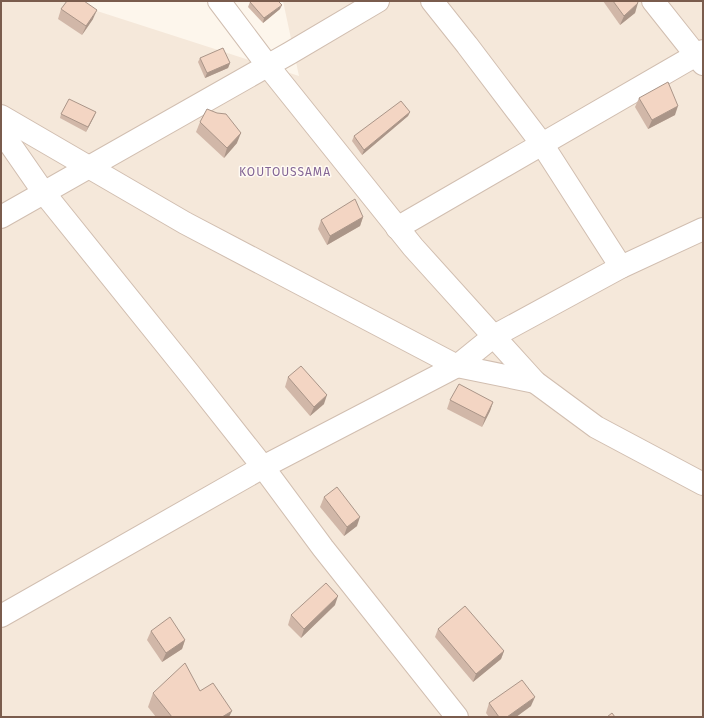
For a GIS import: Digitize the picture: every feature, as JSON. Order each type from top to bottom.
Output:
[{"type":"street","points":[[218,1],[413,248],[535,382],[596,427],[703,484]]},
{"type":"street","points":[[1,217],[268,66],[378,1]]},
{"type":"street","points":[[432,1],[542,144],[621,268]]},
{"type":"street","points":[[397,228],[542,144],[701,56],[653,1]]},
{"type":"street","points":[[1,116],[186,224],[457,366],[535,382]]},
{"type":"street","points":[[1,131],[44,193],[458,717]]},
{"type":"street","points":[[1,616],[262,468],[457,366],[494,336],[621,268],[703,229]]},
{"type":"shaded area","points":[[1,1],[66,1],[299,76],[283,1],[703,1],[703,717],[1,717]]},
{"type":"building","points":[[67,1],[84,1],[97,10],[86,26],[61,9]]},
{"type":"building","points":[[278,1],[282,5],[264,18],[250,2]]},
{"type":"building","points":[[613,1],[637,1],[638,3],[624,16]]},
{"type":"building","points":[[223,48],[230,63],[207,73],[200,58]]},
{"type":"building","points":[[668,82],[678,106],[652,120],[639,98]]},
{"type":"building","points":[[69,99],[96,112],[88,127],[61,114]]},
{"type":"building","points":[[401,101],[410,112],[364,150],[354,136]]},
{"type":"building","points":[[207,109],[217,113],[226,114],[241,133],[227,148],[200,122]]},
{"type":"building","points":[[355,199],[363,217],[330,236],[321,220]]},
{"type":"building","points":[[301,366],[327,395],[314,407],[288,377]]},
{"type":"building","points":[[459,384],[493,402],[485,418],[450,400]]},
{"type":"building","points":[[337,487],[360,517],[347,527],[324,497]]},
{"type":"building","points":[[326,583],[338,596],[304,629],[291,615]]},
{"type":"building","points":[[465,606],[504,651],[476,674],[438,629]]},
{"type":"building","points":[[170,617],[185,640],[166,653],[151,631]]},
{"type":"building","points":[[185,663],[200,691],[213,683],[232,711],[222,717],[172,717],[153,693]]},
{"type":"building","points":[[522,680],[535,697],[507,717],[499,717],[489,703]]},
{"type":"building","points":[[612,713],[615,717],[607,717]]},
{"type":"district","name":"KOUTOUSSAMA","points":[[285,172]]}]
